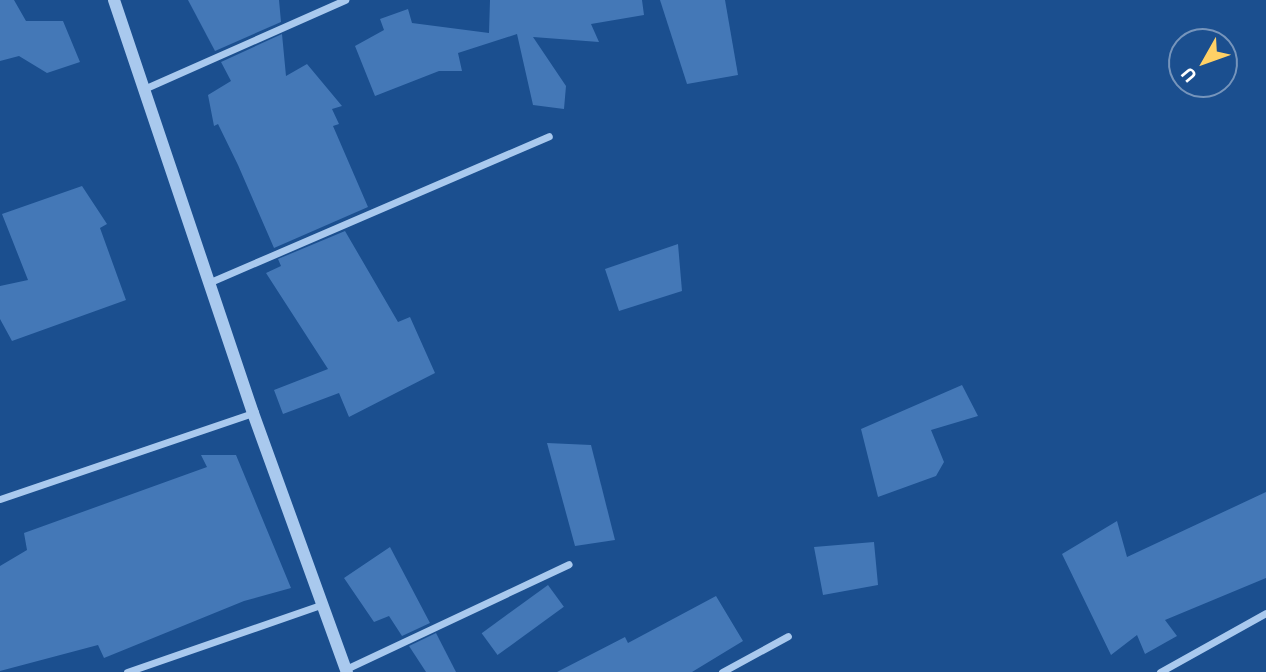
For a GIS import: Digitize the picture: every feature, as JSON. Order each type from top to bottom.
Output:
[{"type":"street","points":[[114,0],[146,88],[208,284],[253,414],[347,671],[569,564]]},
{"type":"street","points":[[146,88],[345,0]]},
{"type":"street","points":[[208,284],[550,136]]},
{"type":"street","points":[[0,499],[253,414]]},
{"type":"street","points":[[127,672],[323,604]]},
{"type":"street","points":[[1160,672],[1266,613]]},
{"type":"street","points":[[722,672],[788,636]]},
{"type":"building","points":[[0,0],[14,0],[26,21],[63,21],[80,62],[47,73],[19,56],[0,61]]},
{"type":"building","points":[[188,0],[279,0],[281,22],[215,51]]},
{"type":"building","points":[[490,0],[642,0],[644,15],[591,24],[599,42],[533,37],[566,86],[564,109],[533,105],[517,34],[458,53],[462,71],[439,71],[375,96],[355,46],[384,30],[380,19],[408,9],[412,23],[489,33]]},
{"type":"building","points":[[660,0],[725,0],[738,75],[687,84]]},
{"type":"building","points":[[282,34],[286,76],[307,64],[342,106],[332,109],[339,124],[333,126],[368,207],[274,248],[218,124],[214,126],[208,95],[231,81],[221,62]]},
{"type":"building","points":[[82,186],[107,224],[100,228],[126,300],[12,341],[0,319],[0,286],[28,280],[2,214]]},
{"type":"building","points":[[345,231],[398,322],[410,317],[435,373],[349,417],[339,393],[283,414],[274,390],[328,369],[266,273],[281,266],[278,259]]},
{"type":"building","points":[[678,244],[682,291],[619,311],[605,269]]},
{"type":"building","points":[[962,385],[978,416],[931,430],[944,462],[936,476],[878,497],[861,429]]},
{"type":"building","points":[[547,443],[591,445],[615,540],[575,546]]},
{"type":"building","points":[[201,455],[236,455],[291,588],[244,601],[104,658],[98,645],[0,671],[0,566],[27,550],[24,533],[207,467]]},
{"type":"building","points":[[1266,492],[1266,578],[1165,620],[1177,636],[1145,654],[1137,635],[1111,655],[1062,554],[1117,521],[1127,557]]},
{"type":"building","points":[[874,542],[878,585],[823,595],[814,547]]},
{"type":"building","points":[[390,547],[430,623],[402,636],[389,616],[374,622],[344,578]]},
{"type":"building","points":[[548,585],[564,607],[498,655],[482,633]]},
{"type":"building","points":[[716,596],[743,641],[692,672],[557,672],[625,637],[628,643]]},
{"type":"building","points":[[436,633],[456,672],[426,672],[409,646]]}]
